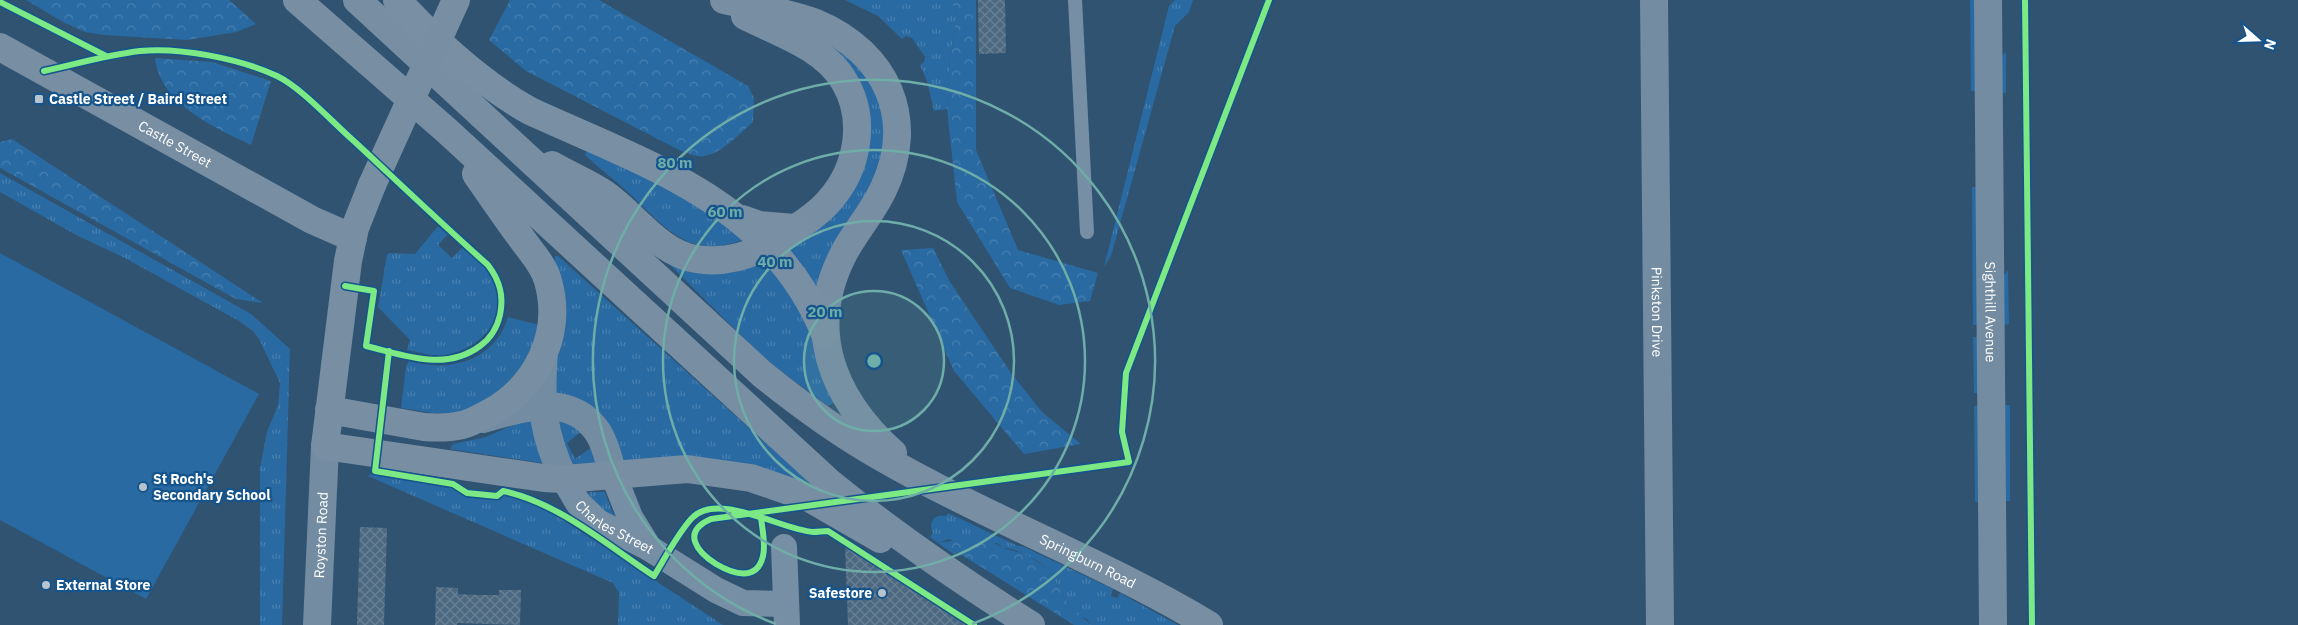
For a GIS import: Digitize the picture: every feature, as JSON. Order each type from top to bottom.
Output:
[{"type":"highway","points":[[397,0],[483,81],[510,100],[530,111],[672,174],[742,220],[768,247],[810,302],[825,334]]},
{"type":"highway","points":[[742,220],[759,225],[795,228]]},
{"type":"main road","points":[[297,0],[446,130],[829,482],[890,530],[974,589],[1031,625]]},
{"type":"main road","points":[[357,0],[762,374],[874,454],[964,501]]},
{"type":"main road","points":[[456,0],[372,185],[352,238],[325,446],[520,475],[564,479],[687,469],[744,476],[780,486],[809,498],[842,518],[974,589]]},
{"type":"main road","points":[[516,145],[604,194],[666,246],[680,255],[702,260],[723,261],[768,247],[795,228],[829,202],[849,170],[855,153],[857,134],[856,116],[852,99],[845,82],[824,57],[712,0]]},
{"type":"main road","points":[[724,0],[815,23],[837,34],[872,61],[884,80],[891,99],[898,133],[897,152],[883,192],[855,234],[837,269],[826,309],[825,334],[836,378],[852,408],[873,433],[907,465],[928,482],[964,501]]},
{"type":"main road","name":"Castle Street","points":[[0,46],[312,220],[352,238]]},
{"type":"main road","points":[[329,410],[424,427],[438,428],[464,425],[494,410],[518,392],[538,368],[552,323],[553,302],[548,279],[537,259],[446,130]]},
{"type":"main road","name":"Springburn Road","points":[[964,501],[1125,579],[1209,625]]},
{"type":"street","name":"Pinkston Drive","points":[[1654,0],[1660,625]]},
{"type":"street","name":"Sighthill Avenue","points":[[1988,0],[1993,625]]},
{"type":"street","points":[[544,353],[542,405],[547,438],[564,479]]},
{"type":"street","points":[[464,425],[524,407],[542,405],[569,410],[592,425],[604,445],[630,518],[649,548]]},
{"type":"street","name":"Royston Road","points":[[317,625],[325,446]]},
{"type":"street","name":"Charles Street","points":[[564,479],[578,503],[598,522],[649,548],[729,598],[787,615],[784,547]]},
{"type":"lane","points":[[1075,0],[1086,232]]},
{"type":"green space","points":[[26,0],[229,0],[256,24],[236,32],[187,40],[104,35],[85,32],[63,22]]},
{"type":"green space","points":[[510,0],[599,0],[748,86],[754,98],[753,122],[727,145],[712,154],[697,156],[679,150],[526,71],[489,40]]},
{"type":"green space","points":[[845,0],[951,0],[957,16],[950,56],[947,109],[934,111],[927,81],[920,65],[924,62],[925,57],[912,38],[906,36],[902,39],[878,16]]},
{"type":"green space","points":[[951,0],[976,0],[976,150],[1018,250],[1098,273],[1090,301],[1059,305],[1010,288],[957,202],[947,109],[950,56],[957,16]]},
{"type":"green space","points":[[1175,0],[1193,0],[1189,12],[1175,26],[1111,256],[1104,267],[1169,6]]},
{"type":"green space","points":[[1970,0],[1975,0],[1976,91],[1971,91]]},
{"type":"green space","points":[[834,43],[881,92],[886,154],[819,297],[783,248],[852,189]]},
{"type":"green space","points":[[2006,52],[2006,93],[2002,93],[2001,57]]},
{"type":"green space","points":[[155,58],[212,62],[271,81],[251,145],[206,122],[178,101],[167,88],[159,74]]},
{"type":"green space","points":[[12,139],[263,303],[236,299],[0,168],[0,142]]},
{"type":"green space","points":[[590,144],[645,168],[749,237],[730,244],[713,246],[697,245],[683,239],[657,220],[585,155]]},
{"type":"green space","points":[[0,173],[251,314],[290,349],[282,625],[260,625],[260,468],[267,432],[278,405],[280,383],[259,339],[253,331],[239,321],[123,257],[78,236],[0,192]]},
{"type":"green space","points":[[1972,187],[1977,187],[1978,325],[1973,325]]},
{"type":"green space","points":[[438,226],[448,234],[438,245],[452,258],[463,247],[477,260],[490,274],[497,288],[499,302],[497,314],[491,326],[472,345],[445,355],[431,355],[407,350],[410,340],[378,307],[387,255],[389,253],[415,254]]},
{"type":"green space","points":[[933,248],[950,282],[1011,373],[1042,412],[1081,444],[1024,454],[954,371],[901,250]]},
{"type":"green space","points":[[0,253],[259,394],[146,599],[0,520]]},
{"type":"green space","points":[[555,256],[558,256],[808,481],[807,483],[623,462],[551,394]]},
{"type":"green space","points":[[662,257],[767,257],[794,292],[837,401],[828,406],[766,360]]},
{"type":"green space","points":[[2008,270],[2009,324],[2004,325],[2003,276]]},
{"type":"green space","points":[[508,317],[543,326],[539,349],[493,401],[457,413],[433,413],[401,408],[406,366],[409,361],[440,365],[469,360],[493,344],[502,332]]},
{"type":"green space","points":[[1973,337],[1978,337],[1979,393],[1974,393]]},
{"type":"green space","points":[[2005,405],[2010,405],[2010,501],[2006,501]]},
{"type":"green space","points":[[1974,406],[1979,406],[1980,502],[1975,502]]},
{"type":"green space","points":[[533,416],[544,462],[542,463],[450,449],[453,444],[486,437]]},
{"type":"green space","points":[[556,417],[582,431],[567,443],[575,459],[594,446],[600,463],[570,464]]},
{"type":"green space","points":[[373,473],[450,486],[466,496],[499,498],[504,494],[540,505],[723,625],[618,625],[619,593],[613,583],[368,476]]},
{"type":"green space","points":[[589,492],[605,492],[612,511],[617,518],[616,521],[588,495]]},
{"type":"green space","points":[[948,513],[1113,589],[1111,596],[1117,598],[1120,593],[1178,625],[1091,625],[1087,619],[1072,611],[1048,569],[1036,560],[1012,549],[1003,548],[997,543],[973,543],[969,552],[961,544],[949,539],[938,543],[930,537],[933,533],[931,526],[934,518],[940,515],[946,516]]},
{"type":"green space","points":[[986,538],[1003,548],[1027,555],[1048,569],[1072,611],[1079,613],[1091,625],[1074,625],[957,552],[955,555],[938,543],[956,540],[969,551],[973,543]]},
{"type":"building","points":[[978,0],[1005,0],[1006,53],[979,54]]},
{"type":"building","points":[[360,527],[387,528],[384,625],[357,625]]},
{"type":"building","name":"Safestore","points":[[845,545],[966,625],[848,625]]},
{"type":"building","points":[[436,587],[458,588],[458,594],[478,595],[499,595],[499,590],[521,590],[520,625],[457,623],[457,625],[435,625]]},
{"type":"cycle path","points":[[761,517],[764,551],[760,564],[756,570],[750,573],[737,573],[716,564],[703,554],[695,542],[696,530],[711,519],[1129,462],[1122,432],[1126,373],[1269,0]]},
{"type":"cycle path","points":[[2025,0],[2032,625]]},
{"type":"cycle path","points":[[0,2],[106,56]]},
{"type":"cycle path","points":[[44,71],[116,55],[156,50],[210,56],[246,64],[277,76],[307,97],[488,265],[496,277],[502,301],[500,315],[493,333],[480,346],[467,354],[453,358],[439,360],[424,359],[366,346],[374,291],[345,286]]},
{"type":"cycle path","points":[[389,351],[375,471],[453,484],[467,493],[497,496],[503,491],[524,497],[544,505],[582,526],[654,576],[687,524],[692,518],[703,511],[718,509],[734,510],[800,530],[813,532],[828,531],[974,625]]},
{"type":"place","name":"Castle Street / Baird Street","points":[[39,99]]},
{"type":"place","name":"St Roch's Secondary School","points":[[143,487]]},
{"type":"place","name":"External Store","points":[[46,585]]},
{"type":"place","name":"Safestore","points":[[882,593]]}]
